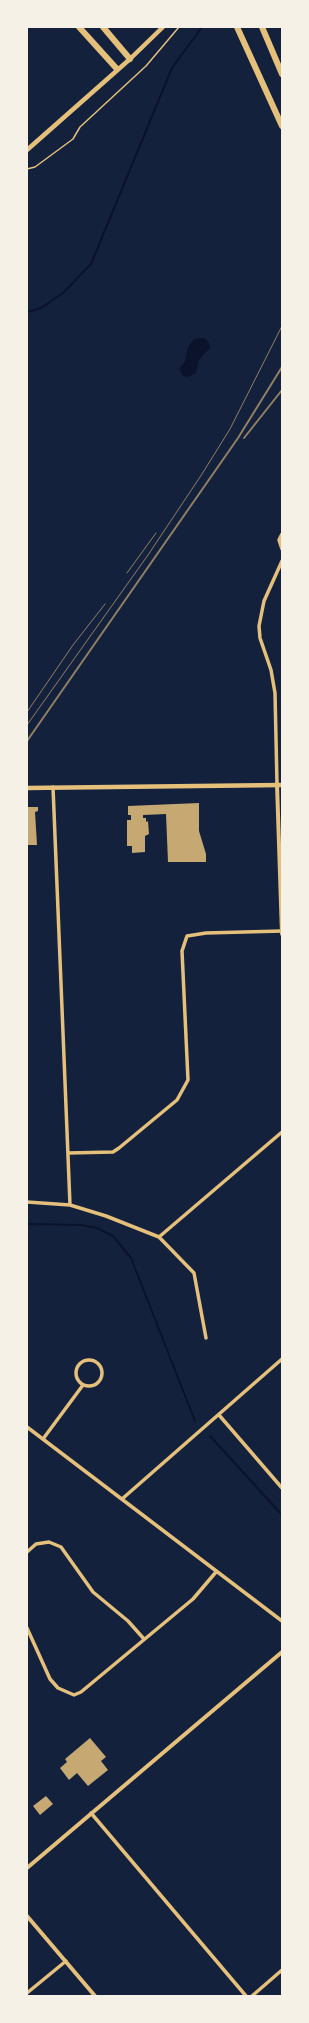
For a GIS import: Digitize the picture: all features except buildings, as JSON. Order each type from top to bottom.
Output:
[{"type":"highway","points":[[79,27],[117,70]]},
{"type":"highway","points":[[103,27],[130,59]]},
{"type":"highway","points":[[237,27],[282,126]]},
{"type":"highway","points":[[262,27],[282,74]]},
{"type":"main road","points":[[27,150],[130,59],[163,27]]},
{"type":"main road","points":[[27,788],[280,784]]},
{"type":"street","points":[[282,534],[279,540],[282,549]]},
{"type":"street","points":[[282,561],[264,600],[259,626],[260,638],[271,670],[275,693],[280,784],[282,934]]},
{"type":"street","points":[[53,787],[70,1205]]},
{"type":"street","points":[[68,1153],[113,1152],[177,1100],[188,1080],[182,951],[187,936],[206,933],[282,931]]},
{"type":"street","points":[[159,1237],[282,1132]]},
{"type":"street","points":[[27,1202],[70,1205],[106,1216],[159,1237],[194,1273],[206,1338]]},
{"type":"street","points":[[122,1499],[282,1359]]},
{"type":"street","points":[[83,1361],[97,1361],[103,1370],[102,1379],[92,1386],[83,1385],[76,1377],[77,1367],[83,1361]]},
{"type":"street","points":[[44,1439],[83,1385]]},
{"type":"street","points":[[219,1415],[282,1488]]},
{"type":"street","points":[[27,1427],[282,1621]]},
{"type":"street","points":[[27,1552],[36,1544],[49,1542],[61,1547],[93,1592],[128,1621],[144,1639]]},
{"type":"street","points":[[27,1628],[50,1679],[58,1688],[74,1695],[81,1692],[193,1599],[216,1572]]},
{"type":"street","points":[[27,1868],[282,1652]]},
{"type":"street","points":[[91,1813],[246,1996]]},
{"type":"street","points":[[27,1916],[95,1996]]},
{"type":"street","points":[[27,1993],[66,1961]]},
{"type":"street","points":[[252,1996],[282,1970]]},
{"type":"path","points":[[27,169],[35,167],[73,139],[80,127],[146,66],[179,27]]},
{"type":"water","points":[[204,338],[208,341],[210,346],[199,360],[196,373],[188,377],[183,376],[179,369],[185,361],[188,347],[194,339]]},
{"type":"waterway","points":[[27,312],[41,308],[63,293],[91,264],[172,68],[202,27]]},
{"type":"waterway","points":[[27,1224],[81,1225],[97,1228],[113,1236],[131,1258],[195,1421]]},
{"type":"waterway","points":[[210,1436],[282,1515]]},
{"type":"tram line","points":[[27,725],[148,555],[202,474],[230,429],[282,326]]},
{"type":"tram line","points":[[127,573],[156,533]]},
{"type":"tram line","points":[[27,712],[73,645],[105,604]]},
{"type":"railway","points":[[27,741],[238,438],[282,367]]},
{"type":"railway","points":[[244,438],[282,390]]}]
